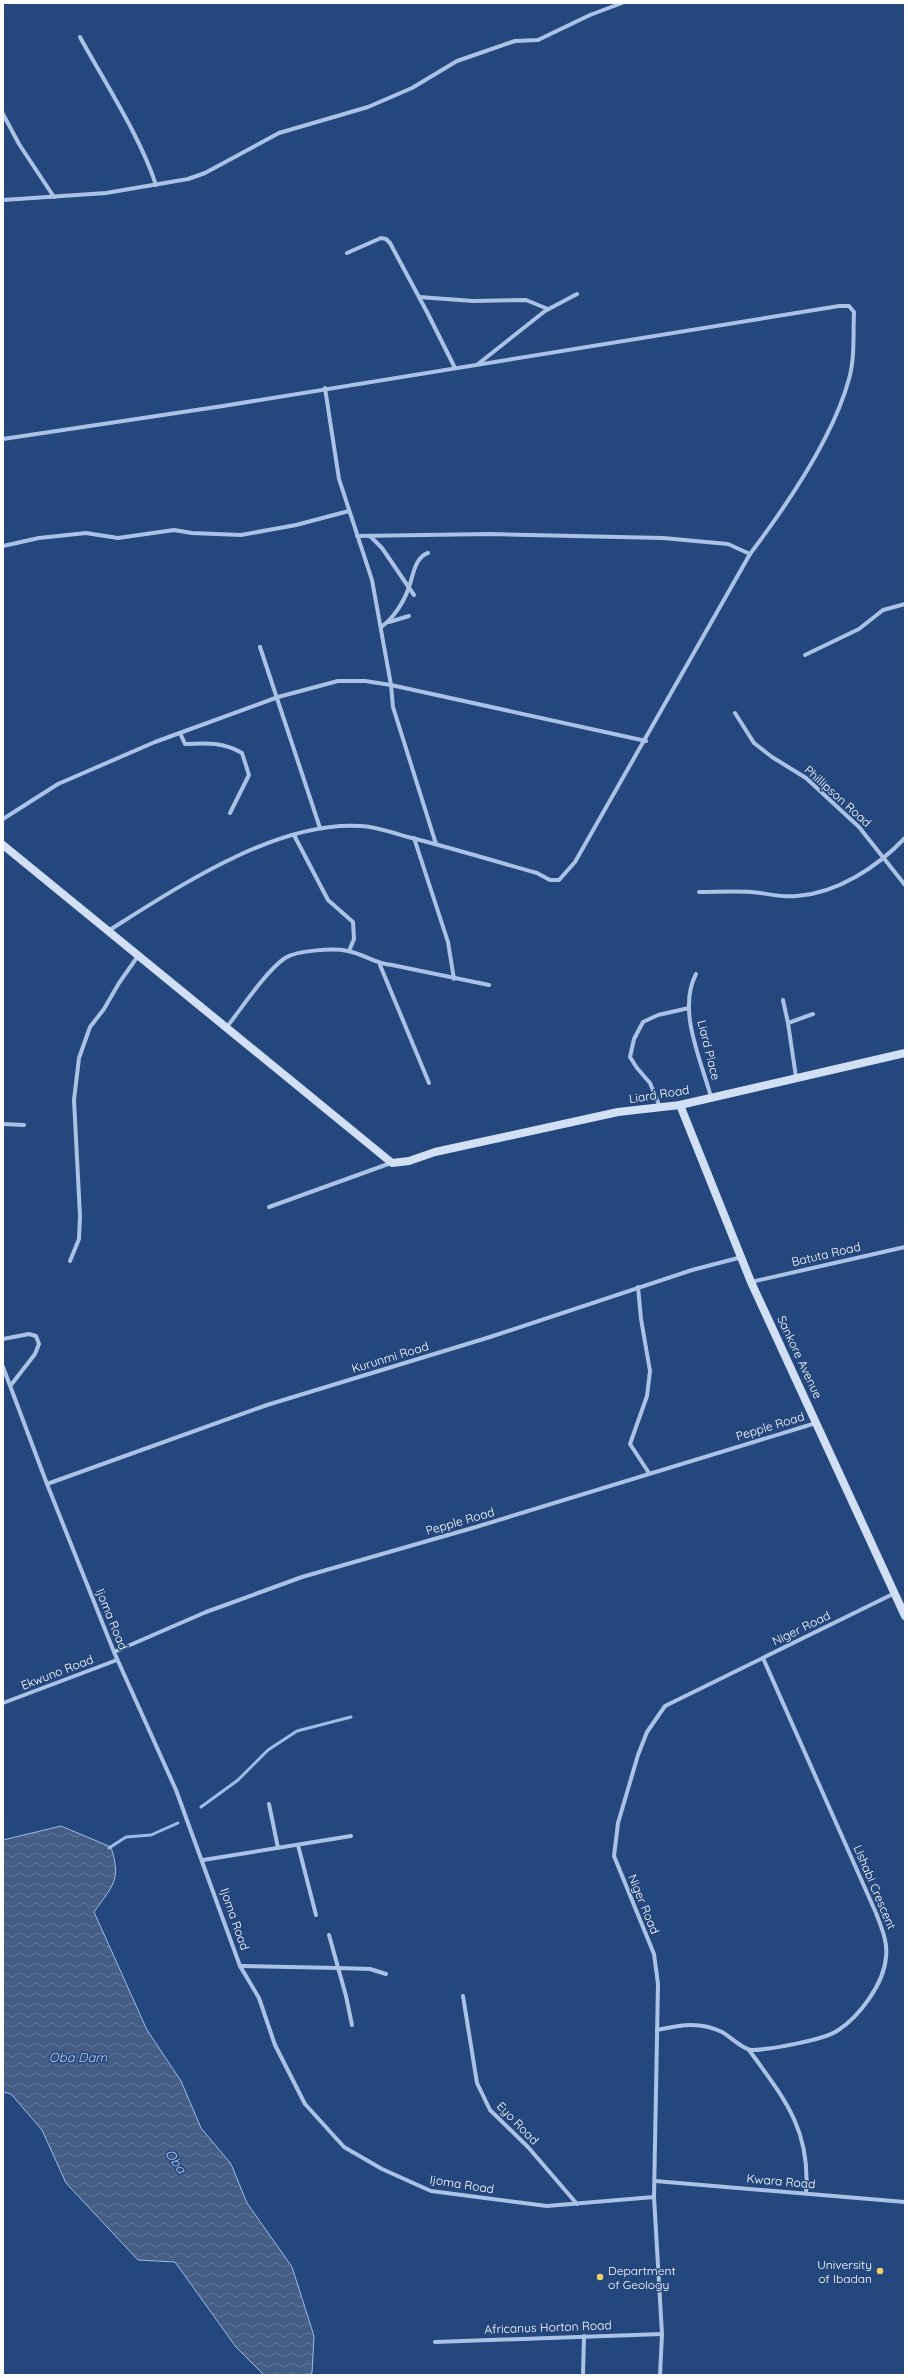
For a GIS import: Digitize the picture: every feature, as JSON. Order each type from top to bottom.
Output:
[{"type":"street","points":[[3,200],[106,193],[188,179],[205,173],[279,133],[368,107],[412,88],[457,62],[515,41],[538,40],[590,15],[622,3]]},
{"type":"street","points":[[80,37],[152,171],[156,185]]},
{"type":"street","points":[[3,114],[19,144],[54,197]]},
{"type":"street","points":[[347,253],[381,238],[386,239],[419,297],[455,368]]},
{"type":"street","points":[[478,364],[548,309],[577,294]]},
{"type":"street","points":[[419,297],[473,301],[526,300],[548,309]]},
{"type":"street","points":[[3,439],[839,306],[849,306],[854,312],[852,357],[849,378],[841,402],[819,448],[786,505],[750,554],[646,741],[575,862],[559,880],[550,880],[537,873],[414,838],[362,826],[320,828],[263,846],[192,878],[108,931]]},
{"type":"street","points":[[325,388],[339,479],[372,580],[391,685],[393,707],[436,844]]},
{"type":"street","points":[[3,546],[39,538],[86,533],[118,538],[174,530],[192,533],[241,535],[296,525],[349,511]]},
{"type":"street","points":[[357,536],[490,534],[663,538],[728,544],[750,554]]},
{"type":"street","points":[[369,536],[382,548],[414,595]]},
{"type":"street","points":[[381,628],[388,622],[409,587],[417,564],[424,554],[428,553]]},
{"type":"street","points":[[805,655],[859,629],[883,610],[905,604]]},
{"type":"street","points":[[388,622],[409,616]]},
{"type":"street","points":[[260,647],[278,697],[320,828]]},
{"type":"street","points":[[3,819],[58,784],[180,733],[278,697],[338,681],[364,681],[391,685],[646,741]]},
{"type":"street","name":"Phillipson Road","points":[[735,713],[754,743],[772,758],[806,778],[859,827],[886,858],[905,886]]},
{"type":"street","points":[[180,733],[185,744],[210,743],[229,746],[242,753],[249,775],[230,813]]},
{"type":"street","points":[[294,835],[328,900],[353,922],[354,939],[349,951]]},
{"type":"street","points":[[414,838],[448,942],[454,979]]},
{"type":"street","points":[[699,892],[750,892],[796,897],[821,892],[841,884],[886,858],[905,838]]},
{"type":"street","points":[[3,845],[392,1163]]},
{"type":"street","points":[[226,1028],[261,983],[286,958],[319,950],[349,951],[380,965],[392,965],[489,986]]},
{"type":"street","points":[[70,1262],[79,1239],[80,1216],[74,1100],[79,1058],[90,1027],[104,1009],[119,983],[138,956]]},
{"type":"street","points":[[380,965],[429,1083]]},
{"type":"street","name":"Liard Place","points":[[696,974],[688,993],[689,1008],[692,1026],[711,1097]]},
{"type":"street","points":[[782,1000],[788,1023],[796,1078]]},
{"type":"street","name":"Liard Place","points":[[660,1107],[650,1083],[630,1057],[634,1039],[643,1022],[658,1015],[689,1008]]},
{"type":"street","points":[[788,1023],[813,1014]]},
{"type":"street","name":"Liard Road","points":[[392,1163],[610,1114],[680,1105],[905,1053]]},
{"type":"street","name":"Sankore Avenue","points":[[680,1105],[751,1282],[905,1616]]},
{"type":"street","points":[[3,1124],[24,1124]]},
{"type":"street","points":[[269,1207],[392,1163]]},
{"type":"street","name":"Batuta Road","points":[[751,1282],[905,1247]]},
{"type":"street","name":"Kurunmi Road","points":[[47,1484],[266,1405],[490,1337],[638,1287],[742,1257]]},
{"type":"street","points":[[638,1287],[641,1319],[650,1371],[647,1396],[630,1444],[649,1473]]},
{"type":"street","points":[[3,1339],[29,1334],[36,1336],[39,1344],[35,1354],[10,1385]]},
{"type":"street","name":"Ijoma Road","points":[[3,1367],[47,1484],[117,1660],[176,1790],[203,1860],[240,1966],[259,1998],[275,2045],[306,2104],[344,2147],[382,2169],[431,2191],[547,2206],[654,2197]]},
{"type":"street","name":"Pepple Road","points":[[114,1652],[206,1612],[302,1577],[476,1527],[817,1423]]},
{"type":"street","name":"Niger Road","points":[[660,2375],[662,2334],[654,2197],[658,1984],[654,1954],[614,1856],[618,1823],[638,1755],[647,1732],[665,1706],[895,1593]]},
{"type":"street","name":"Lishabi Crescent","points":[[749,2050],[776,2047],[835,2032],[851,2020],[862,2007],[879,1980],[886,1957],[885,1937],[876,1913],[763,1658]]},
{"type":"street","name":"Ekwuno Road","points":[[3,1703],[117,1660]]},
{"type":"street","points":[[268,1804],[278,1848]]},
{"type":"street","points":[[203,1860],[351,1836]]},
{"type":"street","points":[[298,1845],[316,1915]]},
{"type":"street","points":[[329,1935],[352,2025]]},
{"type":"street","points":[[240,1966],[338,1968],[370,1970],[386,1974]]},
{"type":"street","name":"Eyo Road","points":[[463,1996],[477,2083],[490,2110],[528,2147],[577,2204]]},
{"type":"street","points":[[657,2030],[692,2023],[722,2032],[749,2050],[788,2106],[803,2137],[807,2179],[806,2194]]},
{"type":"street","name":"Kwara Road","points":[[655,2181],[905,2202]]},
{"type":"street","name":"Africanus Horton Road","points":[[435,2342],[662,2334]]},
{"type":"street","points":[[583,2375],[584,2336]]},
{"type":"water","name":"Oba Dam","points":[[61,1826],[111,1847],[116,1868],[115,1876],[110,1889],[94,1912],[147,2030],[181,2081],[201,2128],[231,2164],[247,2203],[292,2267],[314,2336],[312,2373],[309,2375],[264,2375],[236,2347],[175,2262],[138,2260],[66,2183],[42,2130],[11,2094],[3,2092],[3,1840]]},
{"type":"waterway","points":[[201,1807],[238,1780],[268,1750],[297,1731],[351,1717]]},
{"type":"waterway","points":[[109,1848],[126,1837],[151,1835],[178,1823]]},
{"type":"place","name":"University of Ibadan","points":[[880,2271]]},
{"type":"place","name":"Department of Geology","points":[[600,2277]]},
{"type":"water label","name":"Oba","points":[[176,2161]]}]
